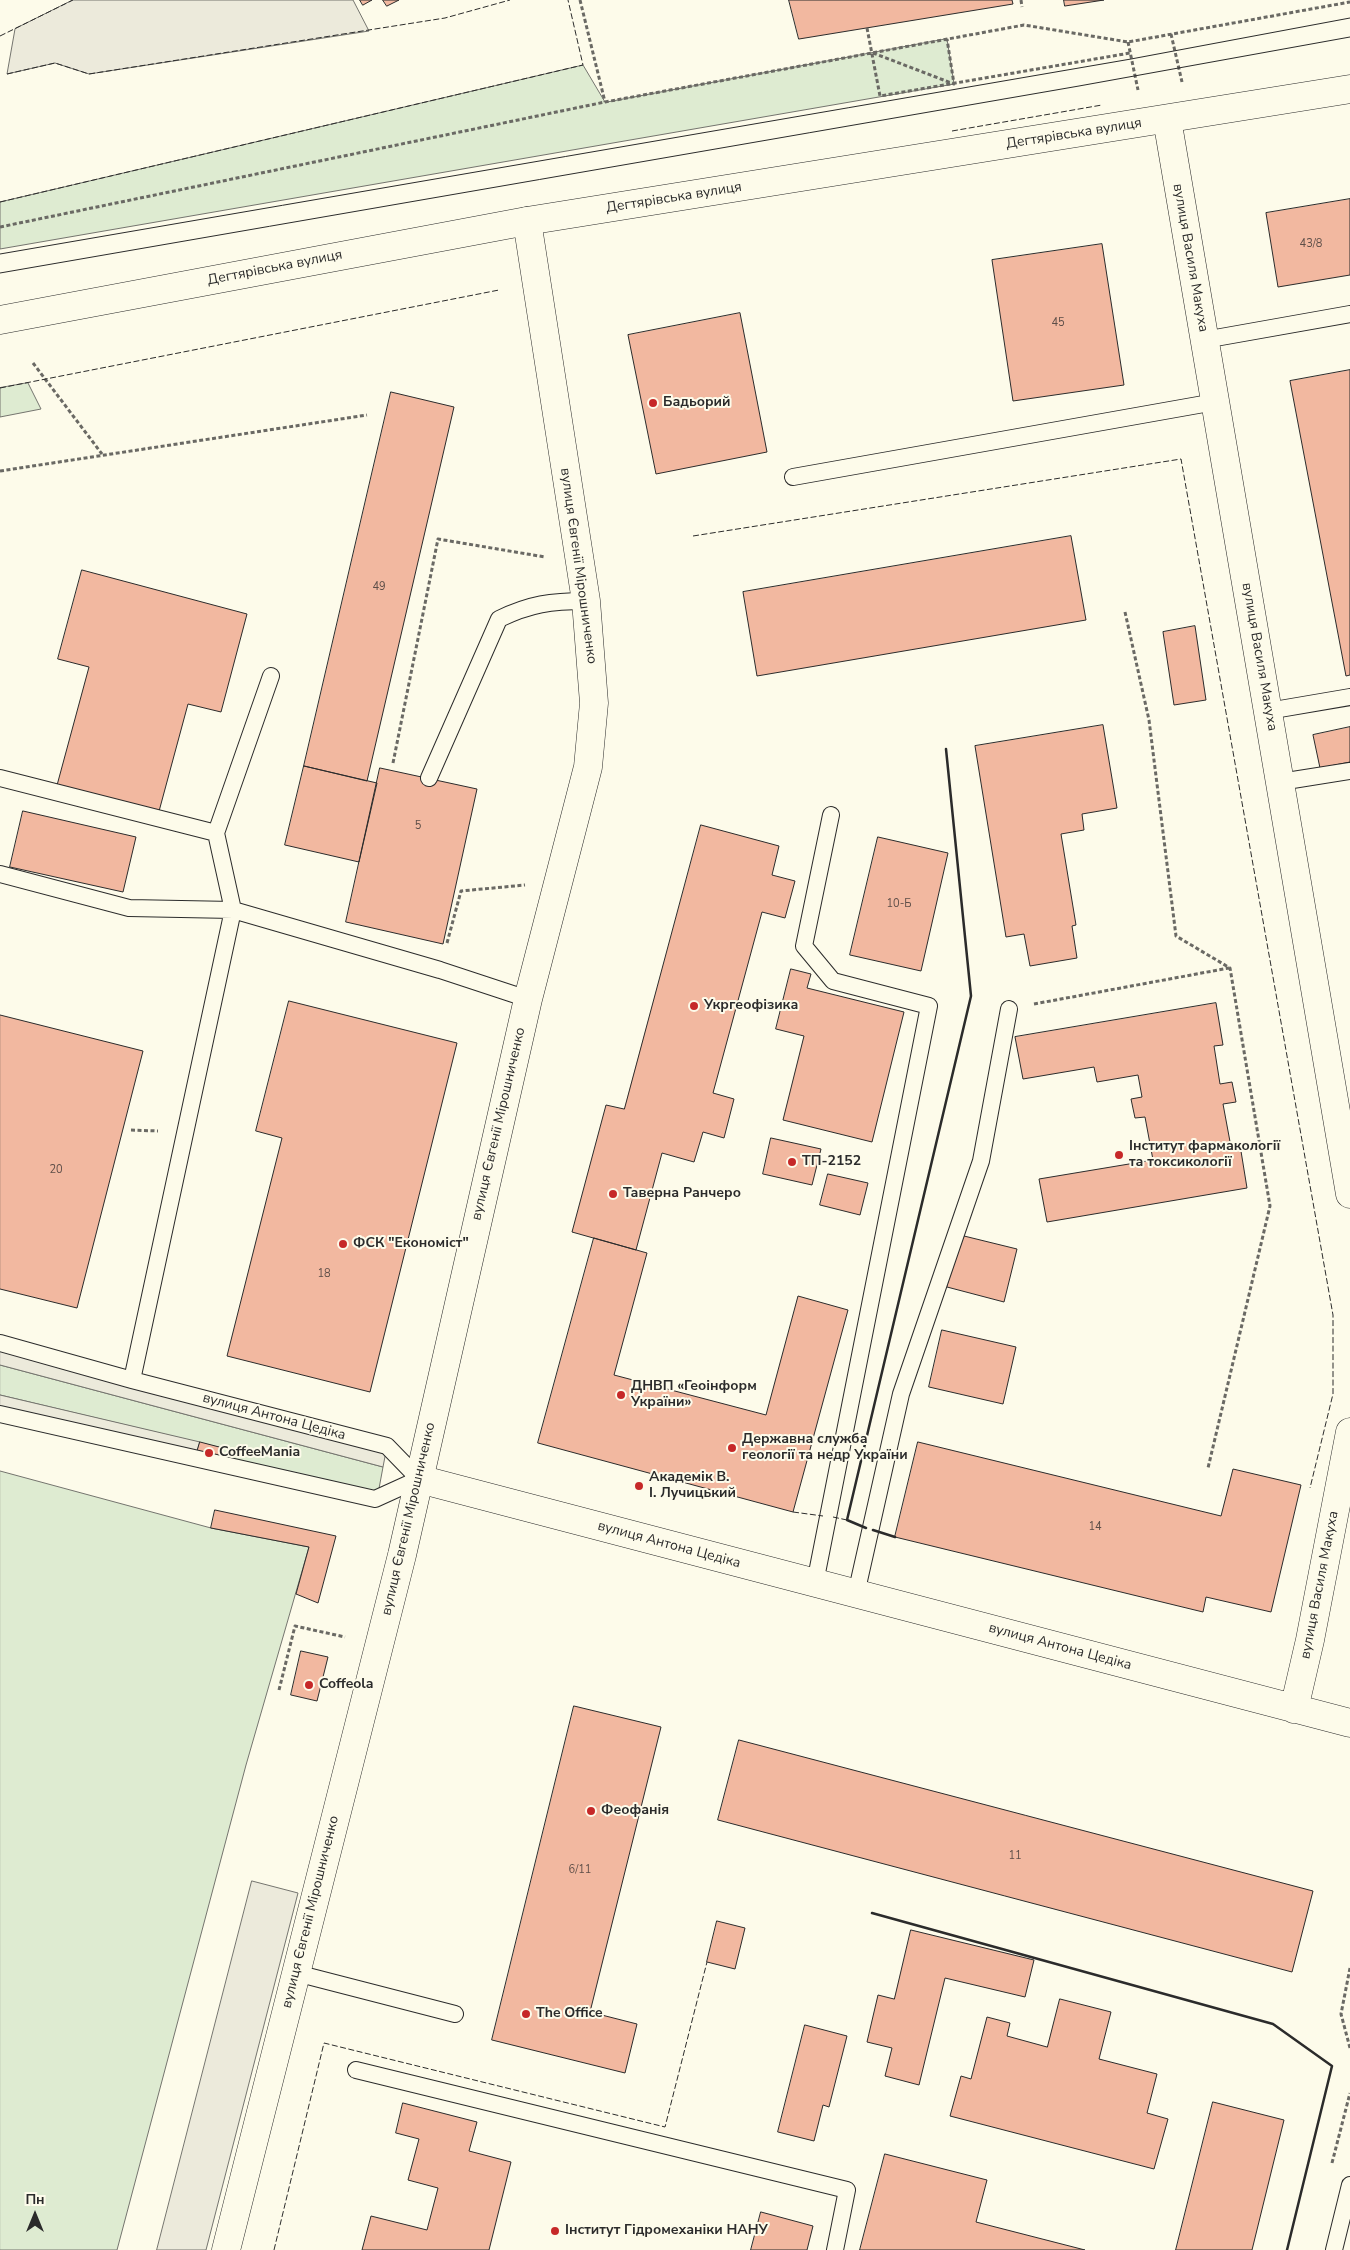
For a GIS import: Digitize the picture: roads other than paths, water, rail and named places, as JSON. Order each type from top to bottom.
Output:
[{"type":"street","name":"Дегтярівська вулиця","points":[[0,320],[527,221],[1350,89]]},
{"type":"street","name":"вулиця Василя Макуха","points":[[1155,121],[1204,340],[1350,1194]]},
{"type":"street","name":"вулиця Євгенії Мірошниченко","points":[[226,2250],[402,1555],[528,999],[588,767],[594,703],[586,602],[527,221]]},
{"type":"street","name":"вулиця Василя Макуха","points":[[1294,1708],[1310,1640],[1350,1432]]},
{"type":"street","name":"вулиця Антона Цедіка","points":[[419,1479],[1350,1723]]},
{"type":"lane","points":[[1204,340],[1350,314]]},
{"type":"lane","points":[[794,477],[1215,402]]},
{"type":"lane","points":[[429,778],[498,619],[523,608],[560,602],[586,602]]},
{"type":"lane","points":[[132,1380],[233,910],[216,833],[271,676]]},
{"type":"lane","points":[[1268,711],[1350,697]]},
{"type":"lane","points":[[1280,782],[1350,771]]},
{"type":"lane","points":[[0,778],[216,833]]},
{"type":"lane","points":[[815,1583],[929,1006],[833,981],[804,946],[831,816]]},
{"type":"lane","points":[[0,874],[130,908],[233,910],[440,970],[528,999]]},
{"type":"lane","points":[[856,1594],[901,1394],[981,1161],[1009,1009]]},
{"type":"lane","name":"вулиця Антона Цедіка","points":[[0,1342],[132,1380],[387,1446],[419,1479]]},
{"type":"lane","points":[[0,1414],[375,1499],[419,1479]]},
{"type":"lane","points":[[296,1973],[455,2014]]},
{"type":"lane","points":[[356,2070],[847,2190],[836,2250]]},
{"type":"lane","points":[[1334,2250],[1350,2185]]},
{"type":"tram line","points":[[0,254],[1131,59],[1350,18]]},
{"type":"tram line","points":[[0,273],[1079,86],[1350,37]]},
{"type":"place","name":"Бадьорий","points":[[653,403]]},
{"type":"place","name":"Укргеофізика","points":[[694,1006]]},
{"type":"place","name":"Інститут фармакології та токсикології","points":[[1119,1155]]},
{"type":"place","name":"ТП-2152","points":[[792,1162]]},
{"type":"place","name":"Таверна Ранчеро","points":[[613,1194]]},
{"type":"place","name":"ФСК \"Економіст\"","points":[[343,1244]]},
{"type":"place","name":"ДНВП «Геоінформ України»","points":[[621,1395]]},
{"type":"place","name":"Державна служба геології та недр України","points":[[732,1448]]},
{"type":"place","name":"CoffeeMania","points":[[209,1453]]},
{"type":"place","name":"Академік В. І. Лучицький","points":[[639,1486]]},
{"type":"place","name":"Coffeola","points":[[309,1685]]},
{"type":"place","name":"Феофанія","points":[[591,1811]]},
{"type":"place","name":"The Office","points":[[526,2014]]},
{"type":"place","name":"Інститут Гідромеханіки НАНУ","points":[[555,2231]]}]
